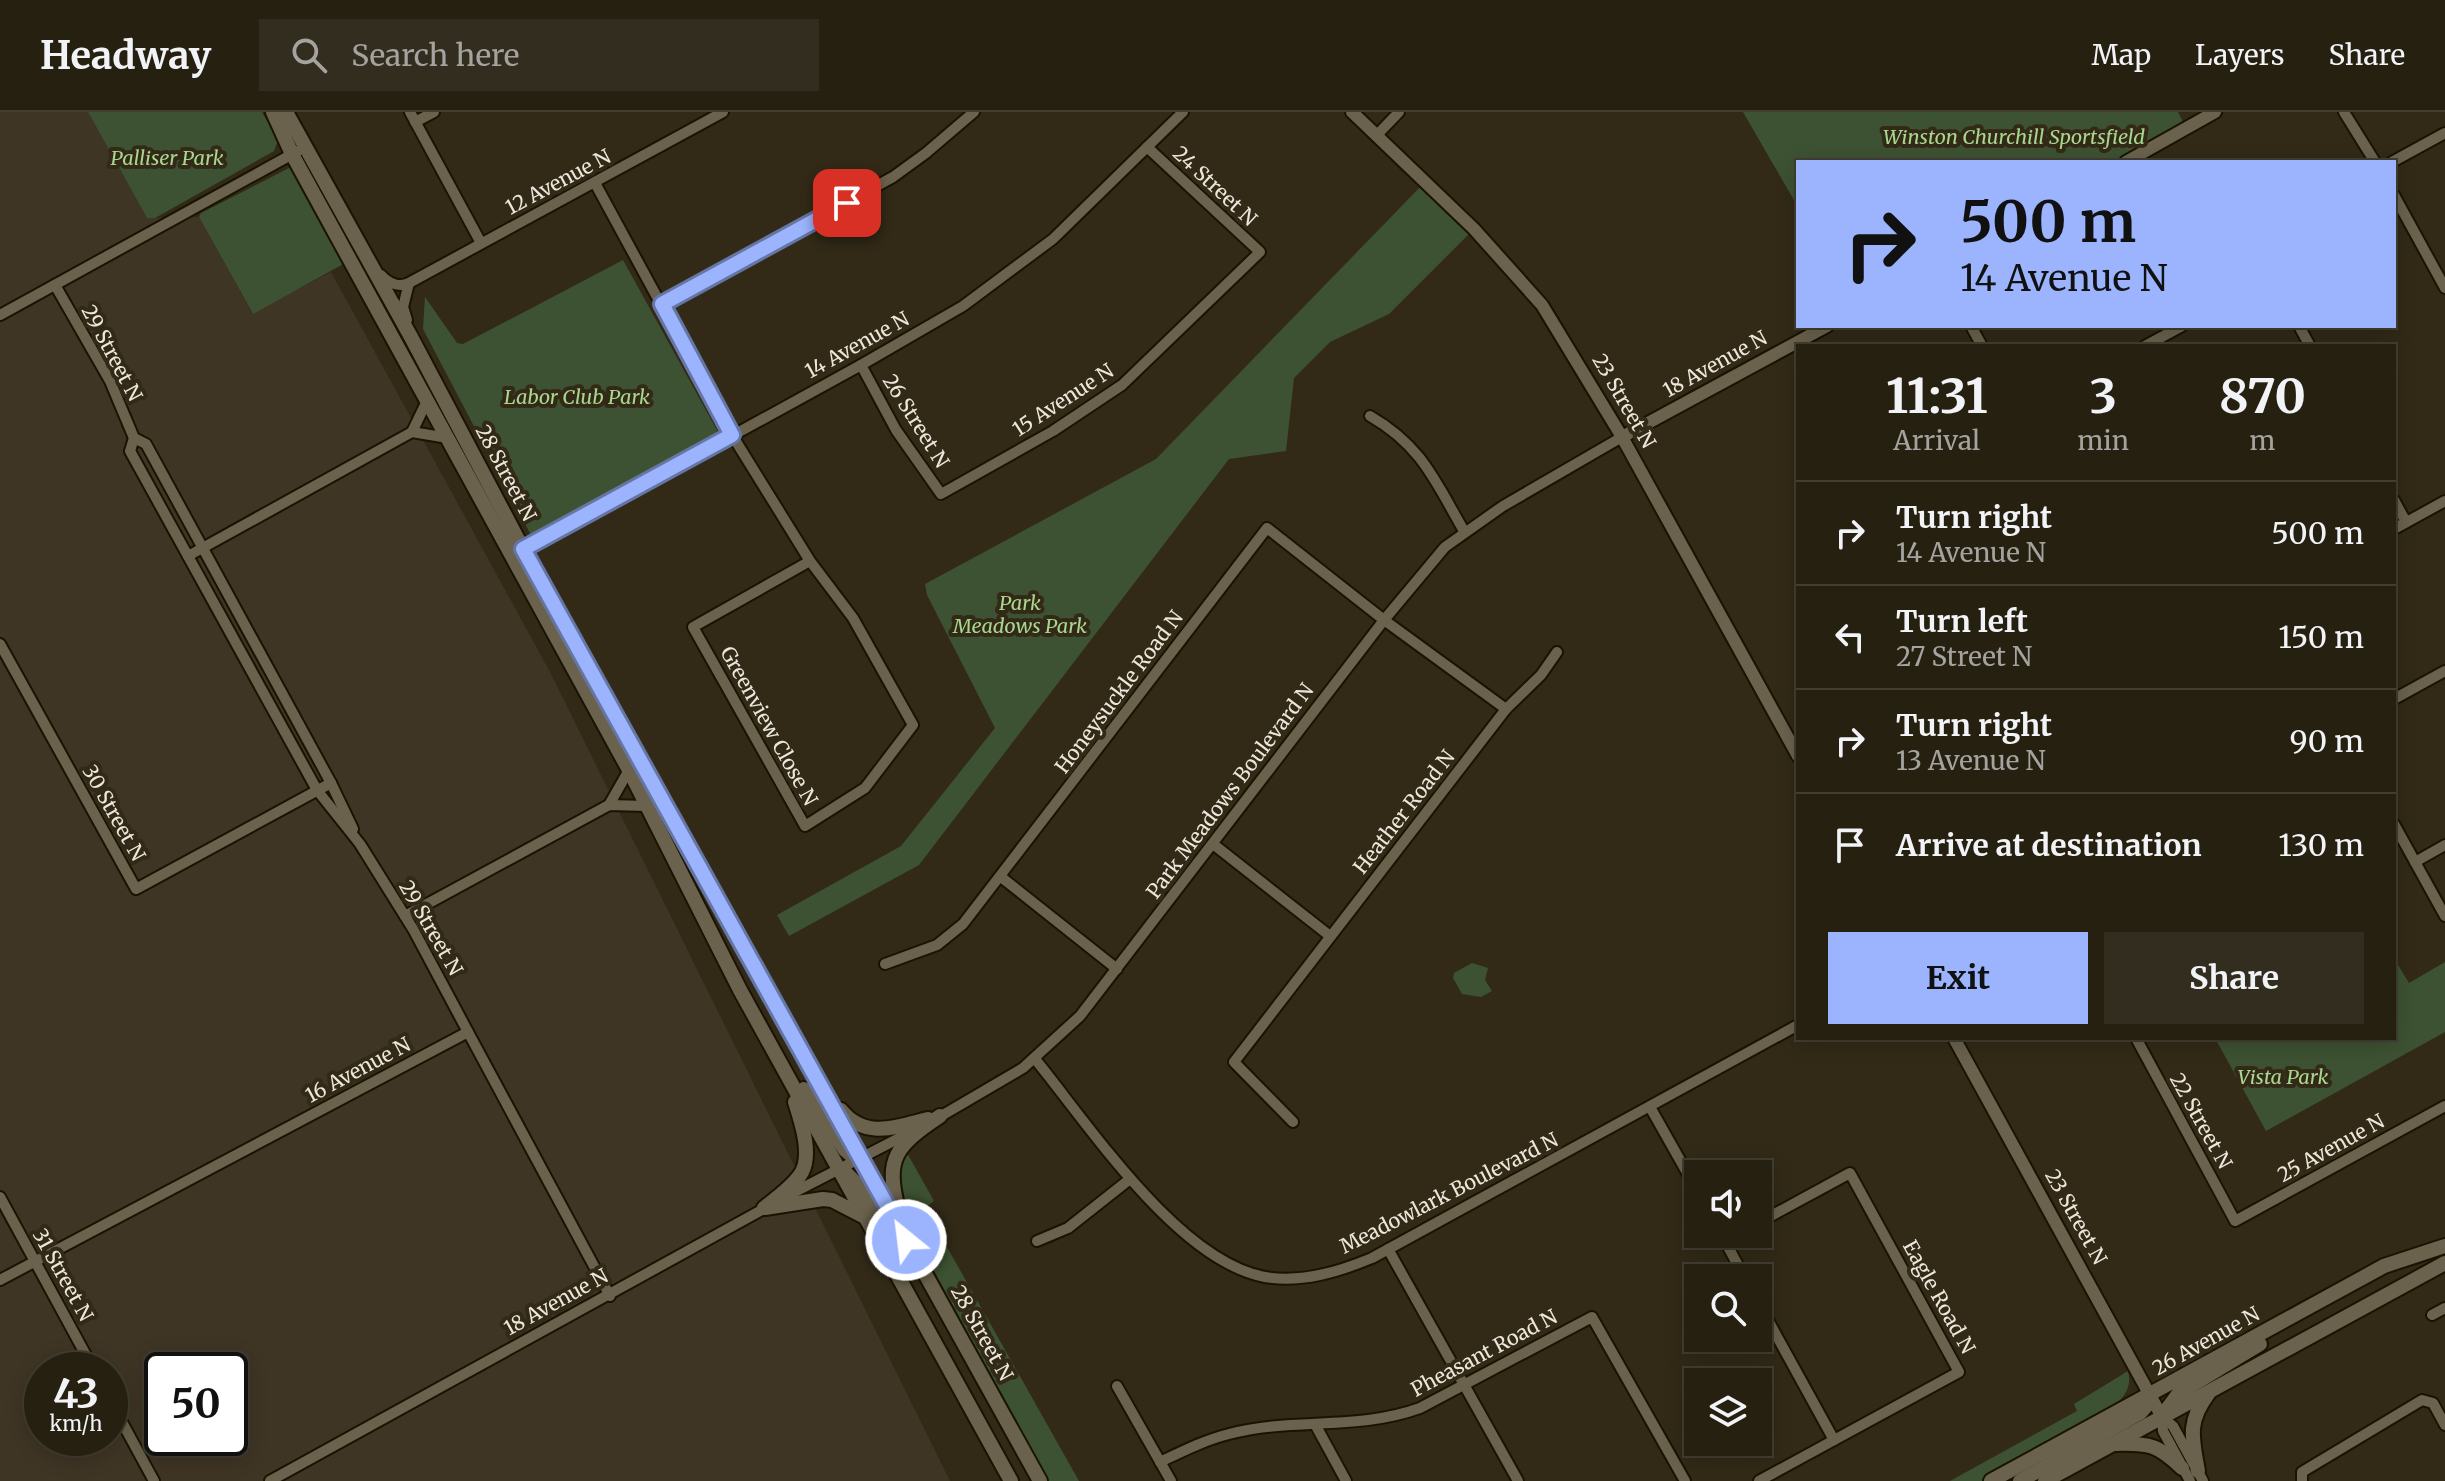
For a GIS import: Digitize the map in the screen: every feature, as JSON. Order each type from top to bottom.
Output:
[{"type":"main road","name":"28 Street N","points":[[273,112],[292,154],[427,401],[518,554],[818,1081],[1040,1481]]},
{"type":"main road","name":"28 Street N","points":[[286,112],[411,337],[740,990],[1011,1481]]},
{"type":"main road","points":[[740,990],[764,1019],[804,1090],[845,1150],[860,1159]]},
{"type":"main road","points":[[764,1208],[802,1171],[806,1157],[801,1124],[787,1076]]},
{"type":"main road","points":[[818,1081],[850,1122],[866,1128],[885,1130],[940,1116]]},
{"type":"main road","points":[[906,1240],[891,1169],[900,1148],[916,1132],[940,1116]]},
{"type":"main road","points":[[839,1169],[854,1178],[864,1191],[889,1232],[953,1320]]},
{"type":"main road","points":[[764,1208],[823,1199],[832,1200],[866,1219]]},
{"type":"main road","name":"26 Avenue N","points":[[1991,1481],[2384,1266],[2445,1246]]},
{"type":"main road","points":[[2045,1481],[2445,1263]]},
{"type":"main road","points":[[2162,1417],[2179,1393],[2281,1331],[2307,1308]]},
{"type":"main road","points":[[2193,1475],[2193,1421],[2197,1409],[2211,1391]]},
{"type":"main road","points":[[2020,1481],[2140,1413],[2148,1404],[2151,1394]]},
{"type":"main road","points":[[2112,1444],[2151,1445],[2193,1475]]},
{"type":"street","points":[[434,112],[412,117],[481,243]]},
{"type":"street","name":"12 Avenue N","points":[[409,283],[723,112]]},
{"type":"street","points":[[662,304],[893,177],[974,112]]},
{"type":"street","name":"14 Avenue N","points":[[518,554],[963,306],[1025,261],[1078,215],[1183,112]]},
{"type":"street","name":"23 Street N","points":[[1352,112],[1474,229],[1528,288],[1556,325],[1622,437],[1796,752]]},
{"type":"street","points":[[1376,136],[1399,112]]},
{"type":"street","points":[[2130,160],[2215,112]]},
{"type":"street","points":[[2344,112],[2374,160]]},
{"type":"street","points":[[2396,160],[2445,133]]},
{"type":"street","points":[[0,315],[306,146]]},
{"type":"street","name":"24 Street N","points":[[1147,147],[1260,252]]},
{"type":"street","name":"Greenview Close N","points":[[595,183],[732,435],[810,561],[853,618],[913,725],[865,788],[805,826],[693,627],[810,561]]},
{"type":"street","points":[[2396,199],[2445,288]]},
{"type":"street","name":"15 Avenue N","points":[[941,494],[1053,431],[1122,385],[1260,252]]},
{"type":"street","points":[[370,265],[389,283],[409,283]]},
{"type":"street","points":[[409,283],[403,307],[411,337]]},
{"type":"street","name":"29 Street N","points":[[55,285],[110,381],[134,438]]},
{"type":"street","name":"18 Avenue N","points":[[1622,437],[1823,328]]},
{"type":"street","points":[[2149,344],[2178,328]]},
{"type":"street","name":"26 Street N","points":[[861,365],[896,430],[941,494]]},
{"type":"street","points":[[188,556],[412,432],[427,401]]},
{"type":"street","points":[[1370,416],[1397,432],[1415,449],[1464,531]]},
{"type":"street","points":[[412,432],[448,438]]},
{"type":"street","name":"Park Meadows Boulevard N","points":[[860,1159],[1010,1077],[1035,1059],[1080,1016],[1384,620],[1445,547],[1464,531],[1523,494],[1622,437]]},
{"type":"street","points":[[134,438],[146,444],[331,783],[360,844],[317,790],[130,451],[134,438]]},
{"type":"street","points":[[2396,528],[2445,501]]},
{"type":"street","points":[[2396,504],[2406,522]]},
{"type":"street","name":"Honeysuckle Road N","points":[[885,964],[924,951],[951,936],[1001,877],[1267,528],[1384,620]]},
{"type":"street","points":[[1384,620],[1506,709]]},
{"type":"street","name":"30 Street N","points":[[0,644],[136,889],[331,783]]},
{"type":"street","name":"Heather Road N","points":[[1293,1122],[1234,1062],[1506,709],[1541,675],[1557,652]]},
{"type":"street","points":[[2396,698],[2445,671]]},
{"type":"street","points":[[609,805],[629,770]]},
{"type":"street","points":[[405,916],[609,805],[647,806]]},
{"type":"street","points":[[2396,828],[2445,916]]},
{"type":"street","name":"29 Street N","points":[[360,844],[405,916],[468,1032]]},
{"type":"street","points":[[1213,844],[1330,936]]},
{"type":"street","points":[[2415,862],[2445,845]]},
{"type":"street","points":[[1001,877],[1117,969]]},
{"type":"street","name":"Meadowlark Boulevard N","points":[[1035,1059],[1130,1179],[1202,1248],[1233,1266],[1266,1277],[1290,1278],[1322,1275],[1354,1266],[1796,1026]]},
{"type":"street","points":[[468,1032],[610,1296]]},
{"type":"street","name":"16 Avenue N","points":[[0,1280],[468,1032]]},
{"type":"street","name":"23 Street N","points":[[1955,1040],[2151,1394],[2162,1417],[2163,1431],[2193,1475]]},
{"type":"street","name":"22 Street N","points":[[2137,1040],[2235,1221]]},
{"type":"street","name":"25 Avenue N","points":[[2235,1221],[2445,1106]]},
{"type":"street","points":[[1650,1107],[1684,1167]]},
{"type":"street","name":"18 Avenue N","points":[[270,1481],[610,1296],[764,1208],[860,1159]]},
{"type":"street","name":"Eagle Road N","points":[[1759,1481],[1959,1372],[1850,1173],[1772,1215]]},
{"type":"street","points":[[1037,1241],[1068,1228],[1130,1179]]},
{"type":"street","name":"31 Street N","points":[[0,1197],[84,1352]]},
{"type":"street","points":[[1388,1249],[1518,1481]]},
{"type":"street","points":[[2432,1315],[2445,1308]]},
{"type":"street","name":"Pheasant Road N","points":[[1160,1462],[1229,1434],[1274,1427],[1358,1422],[1403,1414],[1420,1408],[1592,1317],[1685,1481]]},
{"type":"street","points":[[1772,1327],[1834,1440]]},
{"type":"street","points":[[1117,1386],[1171,1481]]},
{"type":"street","points":[[2302,1481],[2302,1472],[2422,1400],[2433,1403],[2445,1425]]},
{"type":"street","name":"23 Street N","points":[[2162,1417],[2173,1426],[2193,1475]]},
{"type":"street","points":[[1316,1426],[1346,1481]]},
{"type":"street","points":[[128,1433],[154,1481]]},
{"type":"shaded area","points":[[0,112],[88,112],[147,218],[199,217],[252,313],[331,272],[550,672],[950,1481],[0,1481]]},
{"type":"green space","name":"Palliser Park","points":[[88,112],[262,112],[278,140],[274,151],[155,218],[147,218]]},
{"type":"green space","name":"Winston Churchill Sportsfield","points":[[1743,112],[2178,112],[2186,128],[2130,160],[1796,160],[1796,204]]},
{"type":"green space","name":"Palliser Park","points":[[289,168],[297,172],[347,262],[253,314],[199,217],[201,213]]},
{"type":"green space","name":"Park Meadows Park","points":[[1425,182],[1474,229],[1389,314],[1330,342],[1294,378],[1286,451],[1229,459],[919,865],[789,936],[777,915],[901,846],[995,728],[927,595],[925,584],[1156,459]]},
{"type":"green space","name":"Labor Club Park","points":[[623,260],[718,432],[531,535],[423,329],[425,297],[457,343],[463,344]]},
{"type":"green space","name":"Vista Park","points":[[2396,961],[2409,983],[2445,962],[2445,1032],[2266,1131],[2216,1040],[2396,1040]]},
{"type":"green space","points":[[1472,963],[1488,968],[1485,980],[1492,991],[1481,997],[1462,994],[1453,978],[1454,973]]},
{"type":"green space","points":[[907,1153],[934,1201],[925,1208],[1079,1481],[1047,1481],[918,1241],[900,1197],[899,1176]]},
{"type":"green space","points":[[2128,1371],[2127,1391],[2114,1407],[1984,1481],[1950,1481],[2077,1411],[2074,1404]]},
{"type":"route","points":[[847,203],[662,304],[732,435],[523,549],[906,1240]]}]
